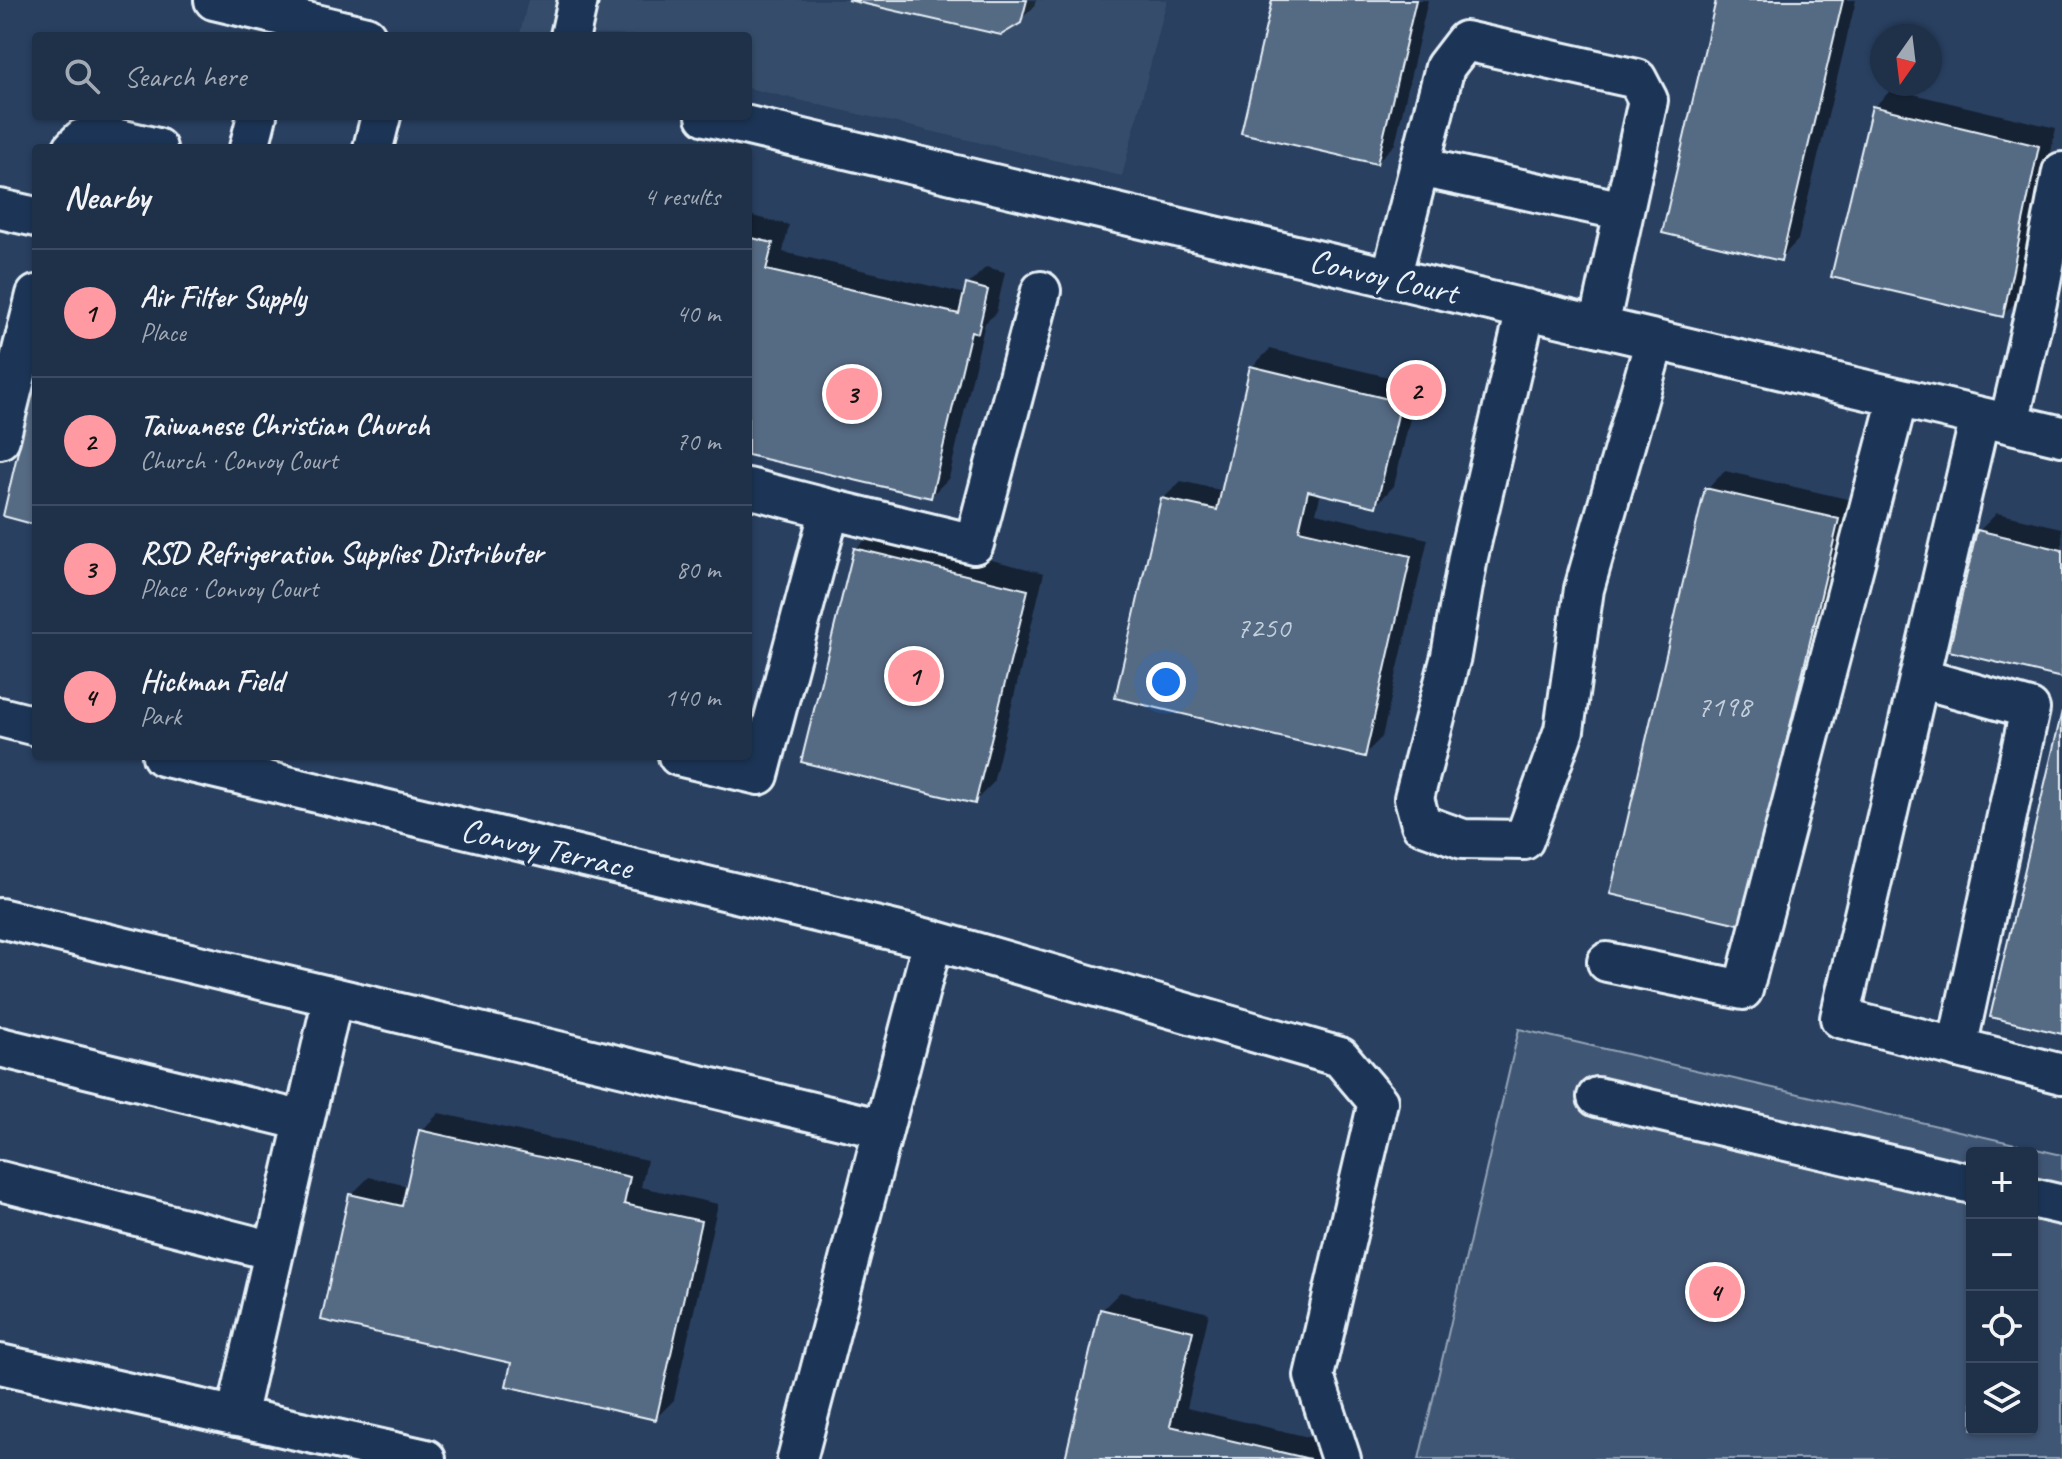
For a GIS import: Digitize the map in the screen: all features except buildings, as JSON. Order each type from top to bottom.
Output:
[{"type":"street","points":[[214,0],[280,26],[332,32]]},
{"type":"street","points":[[571,32],[578,0]]},
{"type":"street","points":[[1391,278],[1445,67],[1465,41],[1637,79],[1648,100],[1599,327]]},
{"type":"street","points":[[250,144],[256,120]]},
{"type":"street","points":[[374,144],[380,120]]},
{"type":"street","name":"Convoy Court","points":[[723,120],[2062,436]]},
{"type":"street","points":[[77,144],[98,134],[140,144]]},
{"type":"street","points":[[1419,167],[1624,211]]},
{"type":"street","points":[[2062,172],[2037,302],[1994,420],[1919,678],[1840,1018],[2062,1074]]},
{"type":"street","points":[[0,209],[32,216]]},
{"type":"street","points":[[752,489],[974,544],[1041,291]]},
{"type":"street","points":[[1526,309],[1468,557],[1451,656],[1414,798],[1421,824],[1463,839],[1524,840],[1564,730],[1584,589],[1655,340]]},
{"type":"street","points":[[0,439],[32,311]]},
{"type":"street","points":[[1607,962],[1743,990],[1898,398]]},
{"type":"street","points":[[695,760],[759,775],[830,509]]},
{"type":"street","points":[[1919,678],[2030,709],[1957,1048]]},
{"type":"street","points":[[0,717],[32,725]]},
{"type":"street","name":"Convoy Terrace","points":[[179,760],[933,940],[1340,1057],[1378,1102],[1314,1376],[1341,1459]]},
{"type":"street","points":[[0,918],[883,1129]]},
{"type":"street","points":[[797,1459],[933,940]]},
{"type":"street","points":[[236,1417],[333,997]]},
{"type":"street","points":[[0,1047],[304,1121]]},
{"type":"street","points":[[1597,1097],[1966,1183]]},
{"type":"street","points":[[0,1181],[274,1251]]},
{"type":"street","points":[[2038,1199],[2062,1205]]},
{"type":"street","points":[[0,1364],[426,1459]]},
{"type":"shaded area","points":[[528,0],[1167,0],[1122,176],[752,89],[752,32],[520,32]]},
{"type":"shaded area","points":[[1519,1029],[2028,1147],[1966,1147],[1966,1435],[2038,1435],[2038,1149],[2062,1155],[2062,1459],[1419,1459]]},
{"type":"place","name":"Taiwanese Christian Church","points":[[1416,390]]},
{"type":"place","name":"RSD Refrigeration Supplies Distributer","points":[[852,394]]},
{"type":"place","name":"Air Filter Supply","points":[[914,676]]},
{"type":"place","name":"Hickman Field","points":[[1715,1292]]}]
